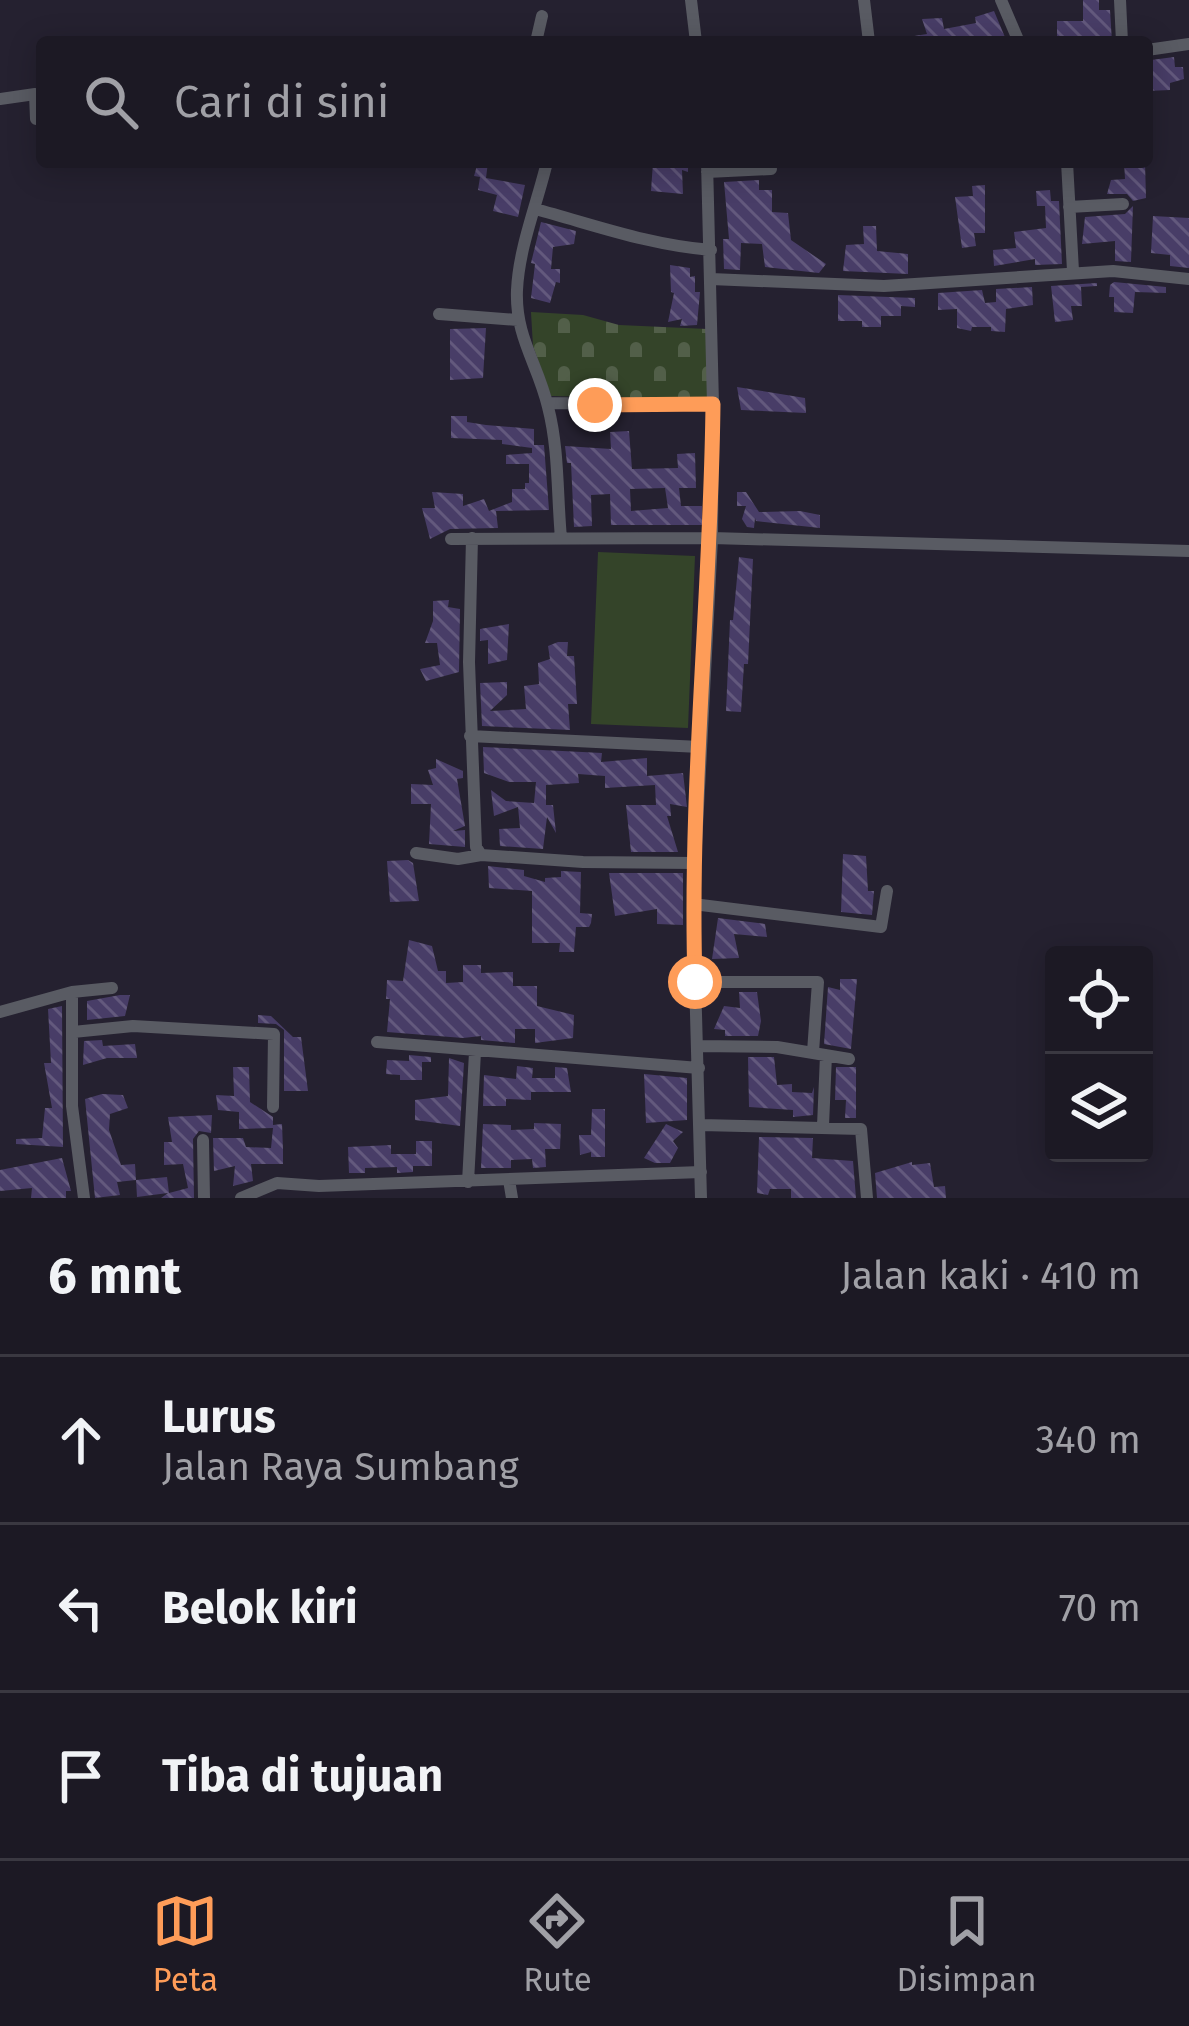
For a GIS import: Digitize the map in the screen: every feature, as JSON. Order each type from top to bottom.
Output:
[{"type":"street","points":[[691,0],[695,36]]},
{"type":"street","points":[[863,0],[868,36]]},
{"type":"street","points":[[1001,0],[1016,36]]},
{"type":"street","points":[[1120,0],[1122,36]]},
{"type":"street","points":[[537,36],[542,16]]},
{"type":"street","points":[[1153,49],[1189,44]]},
{"type":"street","points":[[0,99],[34,94],[36,119]]},
{"type":"street","points":[[546,168],[520,258],[518,320],[548,403],[561,538]]},
{"type":"street","points":[[701,1198],[693,904],[712,538],[707,168]]},
{"type":"street","points":[[739,168],[771,169]]},
{"type":"street","points":[[1067,168],[1072,271]]},
{"type":"street","points":[[1069,207],[1123,204]]},
{"type":"street","points":[[536,209],[620,236],[711,250]]},
{"type":"street","points":[[711,279],[884,286],[1072,271],[1189,279]]},
{"type":"street","points":[[439,314],[518,320]]},
{"type":"street","points":[[548,403],[713,404]]},
{"type":"street","points":[[451,538],[712,538],[1189,551]]},
{"type":"street","points":[[472,538],[470,736],[476,847],[481,855]]},
{"type":"street","points":[[470,736],[700,747]]},
{"type":"street","points":[[416,853],[448,859],[481,855],[694,863]]},
{"type":"street","points":[[693,904],[881,927],[886,891]]},
{"type":"street","points":[[695,982],[818,982],[823,1126]]},
{"type":"street","points":[[0,1012],[72,992],[112,988]]},
{"type":"street","points":[[72,992],[73,1122],[84,1198]]},
{"type":"street","points":[[73,1032],[133,1026],[274,1034],[273,1107]]},
{"type":"street","points":[[376,1042],[698,1069]]},
{"type":"street","points":[[698,1046],[849,1059]]},
{"type":"street","points":[[468,1182],[476,1052]]},
{"type":"street","points":[[700,1125],[863,1131],[867,1198]]},
{"type":"street","points":[[202,1139],[204,1198]]},
{"type":"street","points":[[241,1198],[277,1183],[319,1186],[701,1172]]},
{"type":"street","points":[[509,1180],[512,1198]]},
{"type":"green space","points":[[531,312],[583,315],[619,325],[707,329],[707,400],[551,396],[533,346]]},
{"type":"green space","points":[[598,552],[695,556],[688,728],[591,724]]},
{"type":"building","points":[[1083,0],[1099,0],[1099,10],[1110,10],[1112,36],[1057,36],[1057,21],[1083,21]]},
{"type":"building","points":[[994,11],[1004,36],[914,36],[927,34],[922,19],[942,18],[944,29],[976,23],[975,17]]},
{"type":"building","points":[[1174,57],[1175,67],[1183,67],[1184,79],[1170,83],[1170,90],[1153,91],[1153,60]]},
{"type":"building","points":[[476,168],[487,168],[486,178],[525,185],[518,217],[493,211],[497,195],[478,190],[480,177],[474,176]]},
{"type":"building","points":[[653,168],[688,168],[688,172],[682,170],[683,194],[651,191]]},
{"type":"building","points":[[1124,168],[1145,168],[1146,198],[1133,201],[1127,194],[1107,194],[1111,180],[1125,179]]},
{"type":"building","points":[[759,180],[759,190],[772,190],[772,212],[788,213],[791,240],[826,264],[819,273],[765,267],[762,244],[741,243],[740,270],[724,269],[723,239],[729,239],[724,182]]},
{"type":"building","points":[[985,185],[985,233],[974,233],[976,246],[962,248],[955,197],[973,196],[972,186]]},
{"type":"building","points":[[1050,190],[1051,201],[1059,201],[1062,264],[1035,265],[1035,259],[994,266],[993,250],[1016,248],[1014,232],[1046,228],[1045,206],[1037,206],[1036,191]]},
{"type":"building","points":[[1133,206],[1131,262],[1115,261],[1115,241],[1082,244],[1085,217],[1125,214]]},
{"type":"building","points":[[1153,216],[1189,218],[1189,268],[1170,266],[1170,255],[1151,253]]},
{"type":"building","points":[[541,222],[576,231],[574,244],[553,247],[551,269],[560,269],[560,283],[556,282],[550,303],[531,298],[535,264],[531,263]]},
{"type":"building","points":[[863,226],[876,226],[877,251],[908,254],[908,274],[843,271],[846,245],[864,244]]},
{"type":"building","points":[[670,265],[690,268],[690,277],[695,276],[695,292],[700,292],[697,325],[680,326],[682,319],[668,322],[674,293]]},
{"type":"building","points":[[1114,282],[1166,287],[1166,293],[1135,292],[1133,313],[1114,312],[1114,297],[1109,297]]},
{"type":"building","points":[[1097,283],[1081,287],[1082,306],[1071,306],[1073,320],[1055,322],[1051,286]]},
{"type":"building","points":[[1032,287],[1033,305],[1006,309],[1005,332],[991,331],[991,327],[957,328],[957,309],[938,310],[938,293],[982,290],[985,303],[996,302],[996,289]]},
{"type":"building","points":[[838,295],[915,298],[915,307],[901,306],[901,316],[881,316],[881,327],[862,327],[862,321],[838,321]]},
{"type":"building","points":[[486,328],[483,378],[450,380],[450,329]]},
{"type":"building","points":[[737,387],[805,398],[806,413],[741,410]]},
{"type":"building","points":[[451,416],[534,429],[534,445],[544,445],[549,510],[496,511],[498,528],[450,529],[430,539],[422,508],[435,508],[432,492],[463,494],[463,506],[484,499],[489,511],[512,502],[512,489],[525,489],[529,483],[529,464],[506,464],[506,455],[532,453],[532,448],[502,444],[502,440],[451,438]]},
{"type":"building","points":[[629,431],[632,469],[678,468],[677,454],[695,453],[696,488],[679,488],[681,506],[702,506],[702,525],[611,525],[610,494],[591,495],[592,526],[574,527],[571,463],[567,463],[565,446],[611,449],[610,432]],"holes":[[[665,488],[668,508],[631,511],[630,489]]]},
{"type":"building","points":[[737,492],[746,492],[759,512],[820,515],[820,528],[755,518],[754,528],[747,527],[742,519],[746,506],[737,506]]},
{"type":"building","points":[[739,557],[753,559],[741,712],[726,711],[730,620]]},
{"type":"building","points":[[449,600],[448,607],[460,609],[459,672],[426,681],[420,669],[440,665],[437,643],[425,643],[433,621],[433,601]]},
{"type":"building","points":[[509,624],[507,660],[488,664],[488,640],[480,641],[480,629]]},
{"type":"building","points":[[568,642],[567,656],[574,656],[577,704],[568,704],[570,730],[482,726],[480,683],[507,682],[507,695],[490,711],[526,709],[524,686],[539,684],[538,663],[550,659],[548,646]]},
{"type":"building","points":[[483,747],[602,753],[601,762],[647,758],[647,776],[683,773],[687,807],[670,804],[671,816],[667,816],[678,852],[631,852],[626,805],[656,805],[655,785],[605,788],[605,776],[578,774],[579,783],[546,785],[546,805],[553,805],[556,833],[547,817],[543,849],[500,846],[499,829],[520,828],[518,807],[494,816],[491,790],[506,801],[534,803],[536,782],[509,782],[484,773]]},
{"type":"building","points":[[436,759],[463,771],[463,778],[457,779],[465,826],[453,831],[465,830],[465,847],[429,844],[431,804],[411,804],[411,784],[433,785],[428,770],[436,768]]},
{"type":"building","points":[[843,854],[866,856],[868,891],[874,891],[872,915],[841,912]]},
{"type":"building","points":[[387,861],[413,863],[419,901],[390,902]]},
{"type":"building","points":[[488,866],[524,870],[524,876],[545,882],[545,878],[561,877],[561,871],[581,872],[580,913],[592,914],[589,927],[576,927],[574,952],[559,952],[560,943],[532,943],[532,891],[489,888]]},
{"type":"building","points":[[609,873],[683,873],[683,925],[657,924],[657,909],[615,916]]},
{"type":"building","points":[[718,918],[765,924],[767,937],[734,934],[739,958],[712,959]]},
{"type":"building","points":[[409,940],[432,946],[438,971],[446,971],[446,983],[463,982],[463,965],[481,965],[481,973],[513,972],[513,986],[537,986],[537,1006],[574,1015],[573,1038],[535,1043],[535,1029],[515,1029],[515,1043],[481,1040],[481,1036],[387,1032],[387,980],[403,981]]},
{"type":"building","points":[[840,979],[857,979],[851,1049],[824,1044],[828,987],[840,990]]},
{"type":"building","points":[[739,992],[757,992],[758,1036],[725,1036],[725,1030],[714,1029],[724,1006],[740,1008]]},
{"type":"building","points":[[130,995],[125,1016],[87,1020],[87,1001]]},
{"type":"building","points":[[62,1006],[63,1147],[16,1144],[16,1139],[42,1138],[45,1108],[52,1108],[44,1063],[51,1063],[48,1009]]},
{"type":"building","points":[[258,1015],[271,1016],[293,1037],[301,1037],[308,1091],[284,1091],[284,1030],[276,1024],[258,1023]]},
{"type":"building","points":[[102,1040],[103,1046],[135,1044],[137,1058],[107,1058],[83,1065],[84,1041]]},
{"type":"building","points":[[409,1055],[431,1057],[431,1062],[422,1062],[422,1080],[400,1080],[400,1075],[386,1074],[387,1060],[409,1061]]},
{"type":"building","points":[[748,1057],[774,1057],[777,1085],[792,1084],[792,1092],[812,1093],[814,1087],[813,1115],[793,1117],[793,1110],[749,1107]]},
{"type":"building","points":[[449,1058],[464,1063],[460,1126],[415,1120],[415,1100],[448,1096]]},
{"type":"building","points":[[517,1066],[533,1068],[532,1078],[555,1078],[555,1067],[567,1068],[571,1092],[531,1092],[531,1100],[506,1099],[506,1106],[483,1106],[484,1075],[516,1079]]},
{"type":"building","points":[[233,1067],[249,1067],[250,1102],[273,1117],[273,1125],[282,1124],[283,1164],[251,1164],[253,1181],[233,1186],[235,1166],[214,1171],[213,1138],[243,1138],[246,1147],[271,1148],[273,1128],[239,1129],[239,1112],[218,1110],[216,1095],[234,1096]]},
{"type":"building","points":[[836,1067],[856,1067],[856,1118],[845,1118],[846,1100],[835,1100]]},
{"type":"building","points":[[644,1074],[687,1078],[687,1120],[646,1123]]},
{"type":"building","points":[[123,1095],[128,1108],[110,1114],[109,1130],[121,1165],[135,1164],[136,1180],[117,1182],[120,1195],[95,1198],[85,1099]]},
{"type":"building","points":[[592,1109],[605,1109],[605,1157],[591,1157],[591,1152],[580,1155],[579,1135],[591,1135]]},
{"type":"building","points":[[212,1115],[211,1133],[199,1131],[193,1139],[194,1198],[161,1198],[168,1193],[137,1197],[136,1180],[167,1177],[169,1193],[188,1188],[183,1164],[164,1165],[164,1142],[172,1142],[168,1117]]},
{"type":"building","points":[[534,1123],[561,1124],[560,1149],[545,1149],[546,1167],[533,1168],[532,1159],[511,1160],[511,1168],[481,1168],[483,1124],[511,1125],[511,1130],[534,1129]]},
{"type":"building","points":[[666,1124],[683,1132],[673,1141],[678,1148],[670,1163],[655,1163],[644,1158]]},
{"type":"building","points":[[759,1137],[813,1138],[812,1158],[853,1161],[856,1198],[791,1198],[791,1189],[757,1193]]},
{"type":"building","points":[[416,1141],[432,1141],[432,1166],[413,1166],[413,1172],[397,1173],[397,1167],[349,1173],[348,1147],[391,1145],[391,1154],[416,1154]]},
{"type":"building","points":[[62,1158],[71,1191],[66,1191],[66,1198],[31,1198],[32,1188],[0,1191],[0,1170]]},
{"type":"building","points":[[912,1162],[930,1163],[934,1187],[945,1186],[946,1198],[877,1198],[875,1173]]},
{"type":"route","points":[[595,405],[713,404],[712,538],[694,863],[695,982]]}]
